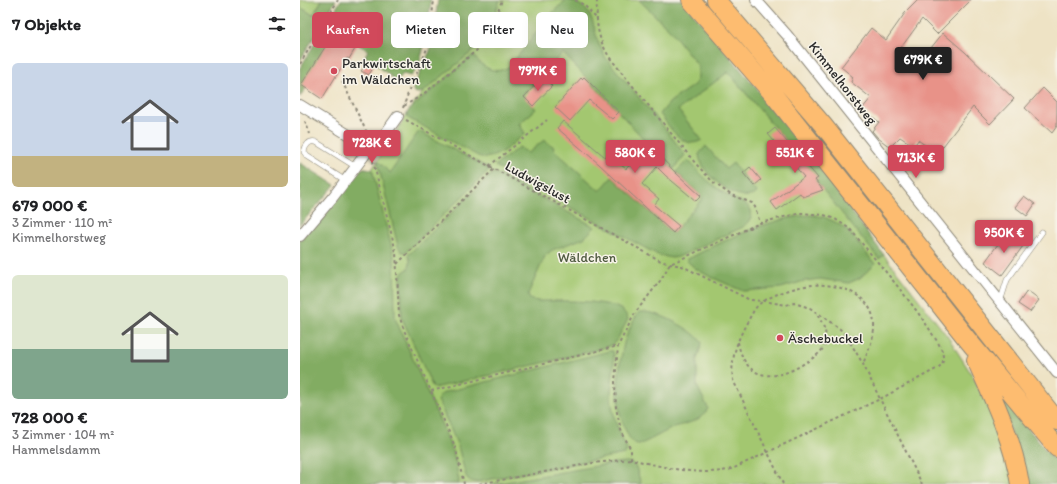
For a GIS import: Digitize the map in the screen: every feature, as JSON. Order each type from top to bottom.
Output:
[{"type":"highway","points":[[691,0],[773,94],[967,339],[1057,448]]},
{"type":"highway","points":[[716,0],[823,125],[1057,422]]},
{"type":"highway","points":[[967,339],[1001,417],[1015,459],[1020,484]]},
{"type":"street","name":"Kimmelhorstweg","points":[[756,0],[787,35],[1057,373]]},
{"type":"street","points":[[300,106],[370,148]]},
{"type":"street","points":[[300,236],[346,181],[370,148],[380,141],[398,116]]},
{"type":"lane","points":[[346,181],[307,156],[304,152],[309,142],[316,142],[356,166]]},
{"type":"lane","points":[[1000,300],[1007,280],[1042,232]]},
{"type":"path","points":[[300,64],[338,0]]},
{"type":"path","points":[[398,116],[404,106],[412,82],[418,72],[428,46],[434,0]]},
{"type":"path","points":[[404,106],[421,96],[477,50],[489,34],[502,0]]},
{"type":"path","points":[[575,0],[584,5],[596,19]]},
{"type":"path","points":[[597,0],[596,19],[600,40],[610,58],[696,164],[713,182],[731,195],[752,203],[755,207],[760,223]]},
{"type":"path","points":[[342,81],[369,138],[370,148],[396,252],[399,315],[404,330],[456,450],[464,484]]},
{"type":"path","name":"Ludwigslust","points":[[398,116],[670,264],[682,266],[750,300],[764,301]]},
{"type":"path","points":[[305,120],[312,141]]},
{"type":"path","points":[[489,166],[547,120]]},
{"type":"path","points":[[397,264],[494,168]]},
{"type":"path","points":[[479,484],[593,463],[631,459],[695,472],[713,473],[732,470],[932,373],[942,364],[944,359],[940,347],[927,326],[900,290],[850,229],[843,223],[824,215],[802,213],[760,223],[670,264],[660,281],[635,313],[618,346],[615,382],[616,408],[621,430],[631,450],[631,459]]},
{"type":"path","points":[[783,484],[733,380],[732,365],[738,340],[756,307],[764,301],[801,286],[828,285],[847,289],[858,295],[866,302],[874,322],[870,348],[863,364]]},
{"type":"path","points":[[764,301],[786,305],[802,305],[840,329],[854,347],[863,364],[922,484]]},
{"type":"path","points":[[738,340],[745,361],[755,372],[766,376],[773,376],[791,371],[813,358],[822,350],[825,343],[826,333],[823,324],[815,312]]},
{"type":"path","points":[[431,391],[618,346]]},
{"type":"green space","points":[[300,0],[322,0],[315,12],[312,12],[312,14],[300,7]]},
{"type":"green space","points":[[322,0],[336,0],[329,12],[315,12]]},
{"type":"green space","points":[[341,0],[431,0],[430,12],[391,12],[391,48],[424,48],[416,71],[411,76],[403,74],[395,83],[394,79],[365,56],[368,50],[364,48],[383,48],[383,12],[334,12]]},
{"type":"green space","points":[[438,0],[500,0],[495,12],[468,12],[468,48],[477,48],[423,92],[417,93],[413,91],[413,88],[431,48],[460,48],[460,12],[436,12]]},
{"type":"green space","name":"Wäldchen","points":[[500,0],[667,0],[884,255],[948,337],[974,378],[999,427],[1015,484],[300,484],[360,170],[364,168],[372,169],[409,110],[423,92],[477,48],[528,48],[528,12],[495,12]]},
{"type":"green space","points":[[566,0],[578,4],[588,12],[553,12]]},
{"type":"green space","points":[[639,0],[682,0],[785,122],[884,255],[879,259],[815,180],[817,178],[728,72],[678,110],[702,140],[695,143],[689,142],[683,140],[673,131],[660,114],[670,102],[695,84],[698,77],[698,66],[671,31]]},
{"type":"green space","points":[[300,7],[312,14],[312,41],[300,61]]},
{"type":"green space","points":[[588,13],[605,57],[667,131],[685,155],[673,170],[563,53],[523,95],[536,109],[519,124],[525,133],[509,147],[491,157],[478,156],[408,118],[407,113],[409,110],[473,55],[485,67],[495,70],[505,69],[510,66],[524,48],[528,48],[528,43],[536,33],[536,48],[588,48]]},
{"type":"green space","points":[[312,48],[327,48],[302,85],[306,88],[300,97],[300,68]]},
{"type":"green space","points":[[419,131],[490,169],[407,251],[402,252],[398,246],[377,160],[390,173]]},
{"type":"green space","points":[[544,140],[554,147],[553,149],[600,191],[612,177],[673,233],[703,198],[676,172],[688,160],[713,185],[748,206],[751,211],[750,218],[743,227],[678,257],[672,258],[658,255],[495,166],[519,147],[528,153]]},
{"type":"green space","points":[[706,146],[726,169],[733,163],[757,193],[748,196],[738,195],[723,187],[716,181],[704,168],[699,154]]},
{"type":"green space","points":[[300,163],[335,185],[300,225]]},
{"type":"green space","points":[[364,168],[372,169],[394,257],[395,318],[447,437],[455,459],[459,481],[458,484],[300,484],[300,240],[349,182],[360,170]]},
{"type":"green space","points":[[493,173],[500,175],[595,227],[584,238],[552,250],[545,256],[528,294],[529,298],[538,301],[570,301],[607,304],[623,311],[628,319],[617,340],[610,346],[433,388],[402,318],[401,274],[409,268],[410,260],[408,255]]},
{"type":"green space","points":[[813,215],[834,221],[842,226],[849,232],[875,264],[860,278],[849,283],[820,279],[804,281],[781,288],[743,291],[696,269],[686,260],[731,238],[764,225],[797,216]]},
{"type":"green space","points":[[639,312],[651,313],[672,321],[687,329],[702,343],[697,359],[697,386],[708,408],[699,419],[675,427],[639,444],[635,443],[629,437],[620,414],[618,381],[625,339]]},
{"type":"green space","points":[[613,351],[614,355],[611,390],[613,409],[616,423],[627,449],[625,454],[476,482],[468,479],[458,446],[438,400],[441,395],[446,392]]},
{"type":"green space","points":[[996,389],[1057,464],[1057,484],[1027,484]]},
{"type":"green space","points":[[614,463],[632,463],[636,467],[641,484],[494,484]]},
{"type":"building","points":[[918,0],[971,0],[937,34],[922,19],[900,49],[918,64],[943,33],[1014,99],[990,124],[973,107],[937,154],[918,140],[914,146],[900,137],[890,147],[878,138],[872,131],[879,122],[862,109],[871,98],[851,82],[853,77],[841,67],[871,28],[886,40],[905,13]]},
{"type":"building","points":[[324,48],[356,48],[349,59],[347,58],[322,99],[301,85]]},
{"type":"building","points":[[367,62],[374,66],[369,75],[361,71]]},
{"type":"building","points":[[543,77],[552,86],[533,106],[524,97]]},
{"type":"building","points":[[584,77],[619,112],[612,119],[589,100],[570,121],[555,107],[581,78],[582,79]]},
{"type":"building","points":[[1043,88],[1057,102],[1057,126],[1052,133],[1025,108]]},
{"type":"building","points":[[563,121],[605,157],[608,154],[626,169],[642,151],[638,147],[645,141],[701,196],[696,201],[657,167],[642,184],[659,199],[654,205],[679,226],[673,233],[599,164],[557,128]]},
{"type":"building","points":[[775,128],[818,178],[815,180],[823,190],[803,197],[800,193],[777,210],[771,202],[804,177],[768,134]]},
{"type":"building","points":[[750,167],[761,180],[754,186],[743,173]]},
{"type":"building","points":[[1024,196],[1035,204],[1027,216],[1015,207]]},
{"type":"building","points":[[1006,233],[1023,246],[1002,275],[985,262]]},
{"type":"building","points":[[1027,291],[1039,300],[1030,312],[1018,304]]},
{"type":"place","name":"Parkwirtschaft im Wäldchen","points":[[334,71]]},
{"type":"place","name":"Äschebuckel","points":[[780,338]]}]
